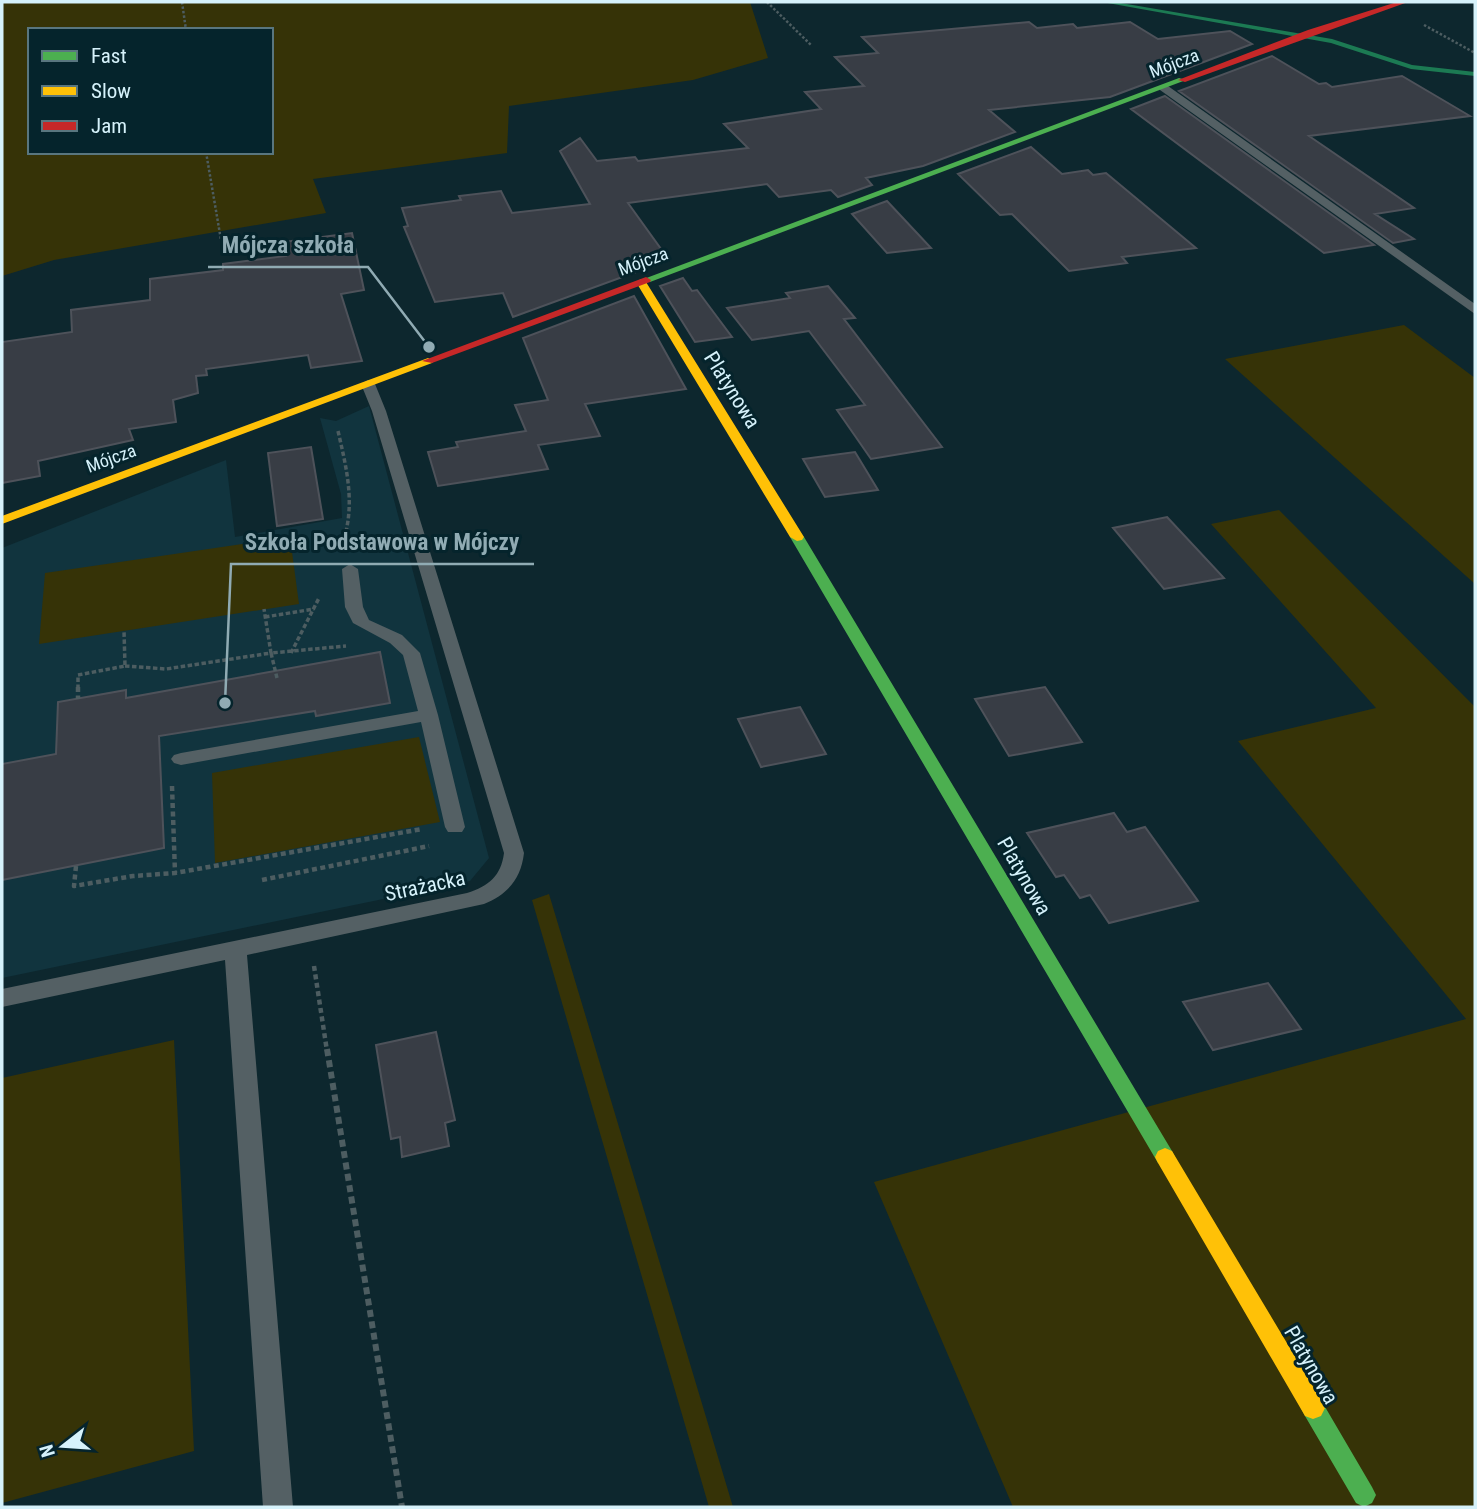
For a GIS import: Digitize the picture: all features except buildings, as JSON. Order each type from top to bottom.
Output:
[{"type":"street","name":"Mójcza","points":[[2,520],[1304,35],[1404,2]]},
{"type":"street","name":"Platynowa","points":[[640,282],[870,656],[1364,1495]]},
{"type":"lane","points":[[1164,88],[1475,310]]},
{"type":"lane","name":"Strażacka","points":[[2,998],[488,895],[506,882],[513,866],[514,853],[379,411],[368,384]]},
{"type":"lane","points":[[343,563],[354,607],[362,623],[396,639],[411,653],[455,825]]},
{"type":"lane","points":[[181,759],[429,715]]},
{"type":"lane","points":[[235,948],[278,1507]]},
{"type":"path","points":[[182,2],[186,28]]},
{"type":"path","points":[[767,2],[811,45]]},
{"type":"path","points":[[1386,7],[1475,53]]},
{"type":"path","points":[[206,154],[221,240]]},
{"type":"path","points":[[336,421],[352,521],[343,563]]},
{"type":"path","points":[[291,653],[322,591]]},
{"type":"path","points":[[264,609],[277,678]]},
{"type":"path","points":[[265,617],[314,609]]},
{"type":"path","points":[[124,631],[125,666]]},
{"type":"path","points":[[78,699],[78,674],[125,666],[147,665],[166,669],[271,653],[356,645]]},
{"type":"path","points":[[175,873],[172,761],[181,759]]},
{"type":"path","points":[[76,866],[74,886],[133,876],[175,873],[455,825]]},
{"type":"path","points":[[262,880],[428,846],[451,835],[455,825]]},
{"type":"path","points":[[310,934],[349,1193],[402,1507]]},
{"type":"shaded area","points":[[2,2],[750,2],[768,58],[693,80],[509,106],[507,153],[313,179],[326,213],[54,260],[2,276]]},
{"type":"shaded area","points":[[1404,325],[1475,378],[1475,584],[1225,359]]},
{"type":"shaded area","points":[[369,406],[489,858],[470,881],[2,978],[2,548],[226,460],[235,537],[342,518],[341,494],[320,418],[336,421]]},
{"type":"shaded area","points":[[1279,510],[1475,707],[1475,1507],[1013,1507],[874,1182],[1466,1019],[1238,741],[1376,708],[1211,524]]},
{"type":"shaded area","points":[[290,537],[299,604],[39,644],[45,573]]},
{"type":"shaded area","points":[[419,737],[440,822],[215,863],[212,773]]},
{"type":"shaded area","points":[[549,894],[733,1507],[709,1507],[532,900]]},
{"type":"shaded area","points":[[174,1040],[194,1451],[2,1503],[2,1078]]},
{"type":"waterway","points":[[1105,2],[1332,41],[1411,67],[1475,74]]},
{"type":"traffic: fast","points":[[646,280],[1182,80]]},
{"type":"traffic: fast","points":[[797,537],[1165,1157]]},
{"type":"traffic: fast","points":[[1313,1408],[1364,1495]]},
{"type":"traffic: slow","points":[[641,282],[797,537]]},
{"type":"traffic: slow","points":[[2,520],[428,361]]},
{"type":"traffic: slow","points":[[1165,1157],[1313,1408]]},
{"type":"traffic: jam","points":[[1182,80],[1311,32],[1404,2]]},
{"type":"traffic: jam","points":[[428,361],[646,280]]},
{"type":"place","name":"Mójcza szkoła","points":[[429,347]]},
{"type":"place","name":"Szkoła Podstawowa w Mójczy","points":[[225,703]]}]
